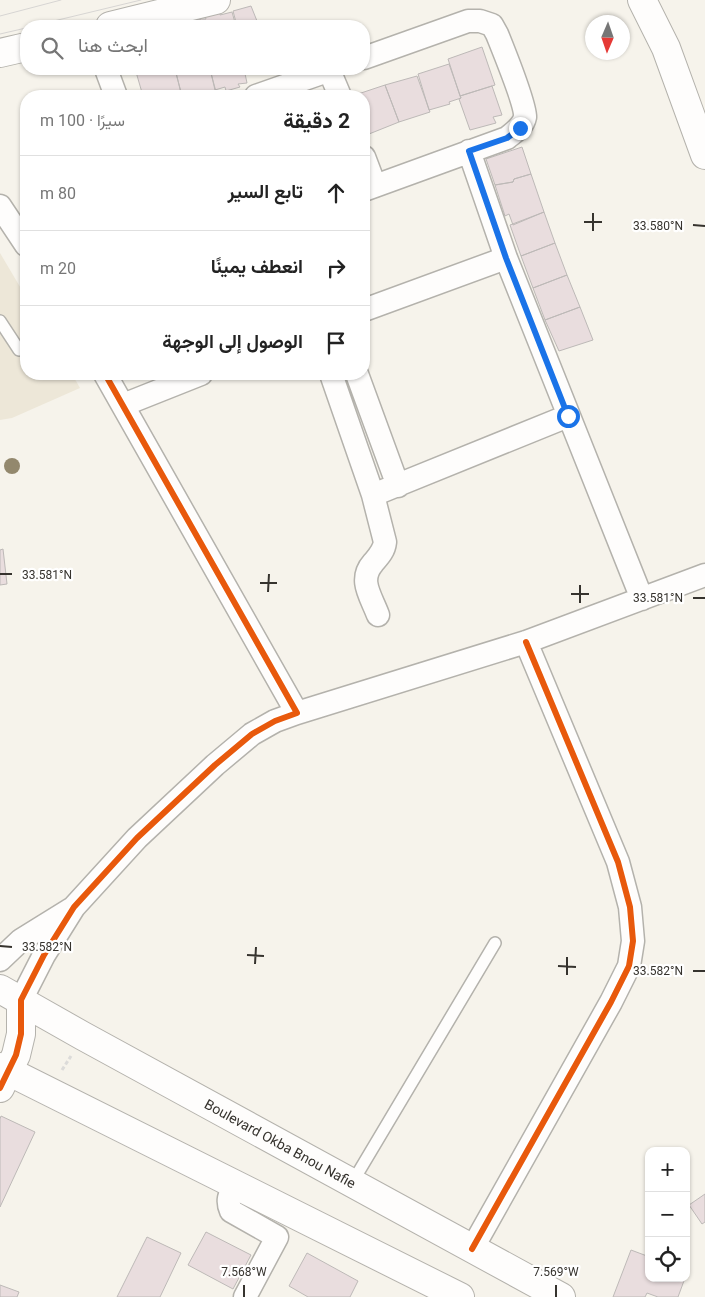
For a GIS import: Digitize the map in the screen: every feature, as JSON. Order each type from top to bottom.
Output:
[{"type":"main road","points":[[134,20],[216,0]]},
{"type":"main road","points":[[642,0],[666,48],[705,156]]},
{"type":"main road","points":[[0,53],[20,48]]},
{"type":"main road","points":[[11,994],[20,1034],[16,1055],[3,1075],[50,1090],[460,1297]]},
{"type":"main road","name":"Boulevard Okba Bnou Nafie","points":[[11,994],[83,1036],[561,1297]]},
{"type":"street","points":[[370,56],[468,21],[480,21],[492,25],[521,98],[525,116],[520,128],[507,138],[370,188]]},
{"type":"street","points":[[108,75],[114,90]]},
{"type":"street","points":[[273,90],[317,75]]},
{"type":"street","points":[[333,75],[338,90]]},
{"type":"street","points":[[469,151],[506,258],[642,599]]},
{"type":"street","points":[[0,206],[20,236]]},
{"type":"street","points":[[370,308],[506,258]]},
{"type":"street","points":[[108,380],[298,714]]},
{"type":"street","points":[[123,405],[186,380]]},
{"type":"street","points":[[332,380],[373,495],[386,542],[385,548],[369,568],[365,580],[378,615]]},
{"type":"street","points":[[360,380],[398,486]]},
{"type":"street","points":[[373,495],[568,416]]},
{"type":"street","points":[[11,994],[44,955],[74,907],[137,838],[215,765],[252,734],[275,721],[526,642],[705,575]]},
{"type":"street","points":[[472,1249],[629,966],[633,941],[630,906],[618,862],[526,642]]},
{"type":"street","points":[[0,960],[21,940],[74,907]]},
{"type":"street","points":[[235,1184],[229,1195],[228,1202],[231,1211],[277,1237]]},
{"type":"street","points":[[245,1297],[291,1212]]},
{"type":"lane","points":[[0,321],[18,350],[20,349]]},
{"type":"lane","points":[[352,1183],[495,943]]},
{"type":"path","points":[[50,1090],[83,1036]]},
{"type":"shaded area","points":[[0,253],[20,287],[20,380],[75,380],[80,388],[12,418],[0,420]]},
{"type":"building","points":[[251,6],[257,20],[235,20],[233,11]]},
{"type":"building","points":[[220,12],[220,15],[232,12],[234,20],[200,20],[206,19],[205,16]]},
{"type":"building","points":[[482,47],[495,85],[460,96],[448,59]]},
{"type":"building","points":[[449,64],[461,98],[449,102],[450,104],[429,110],[418,74]]},
{"type":"building","points":[[137,75],[177,75],[180,90],[141,90]]},
{"type":"building","points":[[176,75],[212,75],[215,90],[180,90]]},
{"type":"building","points":[[211,75],[245,75],[247,83],[238,84],[240,87],[226,90],[225,87],[215,90]]},
{"type":"building","points":[[417,76],[430,112],[399,122],[385,85]]},
{"type":"building","points":[[385,85],[399,122],[370,134],[370,90]]},
{"type":"building","points":[[492,86],[502,115],[493,117],[496,123],[470,130],[459,99],[461,98],[460,96]]},
{"type":"building","points":[[522,147],[531,174],[514,179],[513,182],[495,185],[486,159]]},
{"type":"building","points":[[531,174],[544,212],[513,225],[509,214],[505,216],[495,185],[513,182],[514,179]]},
{"type":"building","points":[[544,212],[555,243],[521,256],[510,225]]},
{"type":"building","points":[[555,243],[567,275],[533,288],[521,256]]},
{"type":"building","points":[[567,275],[580,307],[545,320],[533,288]]},
{"type":"building","points":[[580,307],[593,340],[559,351],[545,320]]},
{"type":"building","points":[[3,549],[7,584],[0,585],[0,550]]},
{"type":"building","points":[[1,1116],[35,1132],[0,1207],[0,1119]]},
{"type":"building","points":[[705,1194],[705,1222],[702,1224],[690,1204]]},
{"type":"building","points":[[206,1232],[251,1255],[233,1289],[188,1265]]},
{"type":"building","points":[[147,1237],[181,1253],[160,1297],[117,1297]]},
{"type":"building","points":[[631,1250],[645,1255],[645,1282],[684,1282],[678,1297],[658,1297],[647,1293],[645,1297],[613,1297]]},
{"type":"building","points":[[307,1253],[358,1281],[350,1297],[308,1297],[289,1286]]},
{"type":"building","points":[[0,1285],[19,1292],[17,1297],[0,1297]]},
{"type":"tram line","points":[[0,16],[61,0]]},
{"type":"tram line","points":[[58,20],[141,0]]},
{"type":"tram line","points":[[0,34],[20,29]]},
{"type":"cycle path","points":[[0,1088],[16,1055],[21,1034],[21,1000],[44,955],[74,907],[137,838],[215,765],[252,734],[275,721],[297,713],[108,380]]},
{"type":"cycle path","points":[[472,1249],[611,1002],[629,966],[633,941],[630,907],[618,862],[526,642]]},
{"type":"route","points":[[520,128],[507,138],[469,151],[506,258],[568,416]]}]
